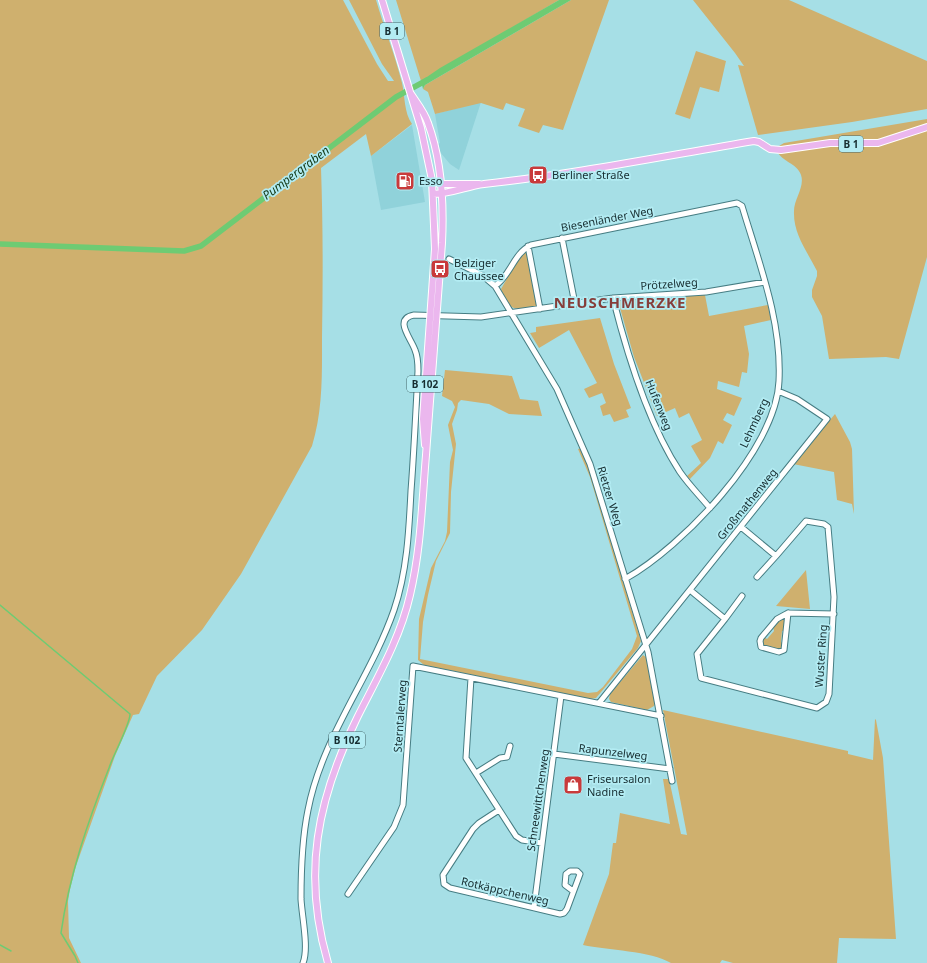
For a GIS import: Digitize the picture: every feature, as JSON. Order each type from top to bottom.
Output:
[{"type":"main road","name":"B 1","points":[[382,0],[411,94],[427,153],[433,191],[442,194],[482,184]]},
{"type":"main road","name":"B 1","points":[[411,94],[428,122],[441,183],[482,184],[533,179],[754,142],[759,142],[770,149],[781,150],[830,143],[878,143],[927,127]]},
{"type":"main road","points":[[433,191],[441,183]]},
{"type":"main road","name":"B 102","points":[[433,316],[443,237],[441,183]]},
{"type":"main road","name":"B 102","points":[[328,963],[318,917],[315,882],[321,813],[337,760],[398,635],[410,596],[418,559],[426,453],[433,316],[435,249],[433,191]]},
{"type":"street","name":"Biesenländer Weg","points":[[528,246],[562,238],[741,204]]},
{"type":"street","name":"Lehmberg","points":[[625,578],[666,551],[710,508],[736,478],[753,451],[771,413],[778,391],[780,372],[778,342],[765,282],[741,204]]},
{"type":"street","points":[[562,238],[575,304]]},
{"type":"street","points":[[495,286],[506,276],[518,254],[528,246],[540,309]]},
{"type":"street","name":"Rietzer Weg","points":[[449,259],[482,274],[495,286],[550,376],[570,416],[592,472],[646,645],[661,716],[672,781]]},
{"type":"street","name":"Prötzelweg","points":[[303,963],[306,948],[302,911],[302,856],[311,798],[332,737],[386,629],[399,593],[404,567],[409,526],[418,371],[416,351],[404,328],[404,322],[410,315],[468,318],[613,298],[695,293],[765,282]]},
{"type":"street","name":"Hufenweg","points":[[613,298],[627,349],[661,437],[680,472],[710,508]]},
{"type":"street","name":"Großmathenweg","points":[[646,645],[827,419],[797,399],[778,391]]},
{"type":"street","name":"Wuster Ring","points":[[742,596],[697,654],[701,678],[818,708],[826,702],[829,694],[834,614],[834,590],[827,526],[810,520],[806,521],[757,577]]},
{"type":"street","points":[[741,527],[776,556]]},
{"type":"street","points":[[690,590],[725,619]]},
{"type":"street","points":[[788,613],[784,650],[779,652],[761,647],[761,638],[777,619],[788,613],[834,614]]},
{"type":"street","points":[[599,703],[646,645]]},
{"type":"street","name":"Sterntalerweg","points":[[348,894],[394,827],[403,805],[413,666],[661,716]]},
{"type":"street","points":[[471,678],[466,755],[517,838],[542,843]]},
{"type":"street","name":"Schneewittchenweg","points":[[534,907],[561,696]]},
{"type":"street","points":[[476,773],[500,758],[507,757],[510,746]]},
{"type":"street","name":"Rapunzelweg","points":[[554,754],[670,769]]},
{"type":"street","name":"Rotkäppchenweg","points":[[499,810],[476,825],[444,873],[442,881],[450,888],[562,914],[567,909],[574,891]]},
{"type":"shaded area","points":[[0,0],[343,0],[377,64],[388,81],[394,81],[382,64],[349,0],[376,0],[399,73],[407,115],[412,124],[371,156],[366,134],[321,168],[323,252],[322,378],[318,419],[312,446],[241,574],[202,630],[157,676],[139,714],[133,715],[115,756],[76,866],[70,889],[68,901],[69,938],[81,963],[0,963]]},
{"type":"shaded area","points":[[396,0],[559,0],[421,81]]},
{"type":"shaded area","points":[[559,0],[571,0],[425,85],[423,89],[421,81],[440,68]]},
{"type":"shaded area","points":[[571,0],[609,0],[563,130],[543,125],[539,133],[518,126],[525,109],[506,103],[503,110],[481,103],[435,114],[428,92],[423,89],[425,85]]},
{"type":"shaded area","points":[[693,0],[789,0],[927,61],[927,109],[852,122],[758,135],[738,65],[744,66]]},
{"type":"shaded area","points":[[696,51],[726,61],[719,92],[700,87],[690,119],[675,114]]},
{"type":"shaded area","points":[[481,102],[459,170],[450,164],[440,152],[435,114]]},
{"type":"shaded area","points":[[927,119],[927,257],[899,359],[886,357],[829,359],[822,316],[812,297],[812,290],[817,276],[817,271],[801,242],[794,219],[794,206],[802,184],[801,175],[796,168],[779,155],[777,151],[779,146],[784,143]]},
{"type":"shaded area","points":[[412,125],[425,202],[381,210],[371,156]]},
{"type":"shaded area","points":[[526,251],[539,307],[520,309],[511,306],[507,302],[501,289],[520,256]]},
{"type":"shaded area","points":[[705,295],[709,316],[768,305],[771,320],[744,326],[749,354],[747,373],[742,372],[739,387],[718,381],[717,389],[742,398],[734,416],[727,413],[723,420],[732,425],[723,444],[718,441],[710,458],[690,479],[687,476],[701,463],[691,446],[702,440],[689,413],[679,418],[675,408],[657,416],[634,357],[618,301]]},
{"type":"shaded area","points":[[600,318],[614,364],[631,408],[626,410],[629,417],[614,422],[610,414],[603,416],[600,406],[606,403],[602,393],[589,398],[584,389],[597,383],[569,330],[539,348],[530,333],[536,332],[536,327]]},
{"type":"shaded area","points":[[445,370],[512,376],[520,399],[538,401],[542,416],[509,414],[489,404],[461,400],[458,403],[452,424],[456,444],[451,492],[450,533],[436,561],[423,622],[420,659],[588,693],[597,692],[603,687],[632,649],[637,636],[590,477],[578,449],[581,448],[588,465],[641,641],[638,648],[596,698],[590,699],[424,665],[418,660],[419,619],[431,568],[445,541],[447,532],[450,462],[453,450],[448,425],[455,407],[452,401],[442,396]]},
{"type":"shaded area","points":[[835,414],[850,442],[852,449],[854,514],[852,504],[837,500],[834,472],[793,464]]},
{"type":"shaded area","points":[[806,570],[810,609],[776,606]]},
{"type":"shaded area","points":[[782,618],[785,621],[785,631],[782,631],[781,642],[784,645],[781,650],[764,646],[762,640],[764,637],[767,639],[774,631],[773,626]]},
{"type":"shaded area","points":[[643,655],[647,658],[655,703],[654,706],[647,710],[611,702],[609,699],[610,694]]},
{"type":"shaded area","points":[[663,710],[848,751],[848,754],[873,760],[875,719],[883,758],[896,939],[839,938],[837,963],[733,963],[722,960],[720,963],[671,963],[641,953],[583,945],[609,874],[613,843],[616,843],[620,813],[670,824],[663,779],[669,779],[681,834],[687,835]]},
{"type":"waterway","name":"Pumpergraben","points":[[0,244],[184,251],[201,246],[396,97],[427,80]]},
{"type":"waterway","points":[[0,605],[130,714],[87,828],[74,870],[64,912],[61,933],[78,963]]},
{"type":"waterway","points":[[0,945],[11,951]]},
{"type":"place","name":"Berliner Straße","points":[[538,175]]},
{"type":"place","name":"Esso","points":[[405,181]]},
{"type":"place","name":"Belziger Chaussee","points":[[440,269]]},
{"type":"place","name":"Friseursalon Nadine","points":[[573,785]]},
{"type":"district","name":"NEUSCHMERZKE","points":[[620,303]]}]
